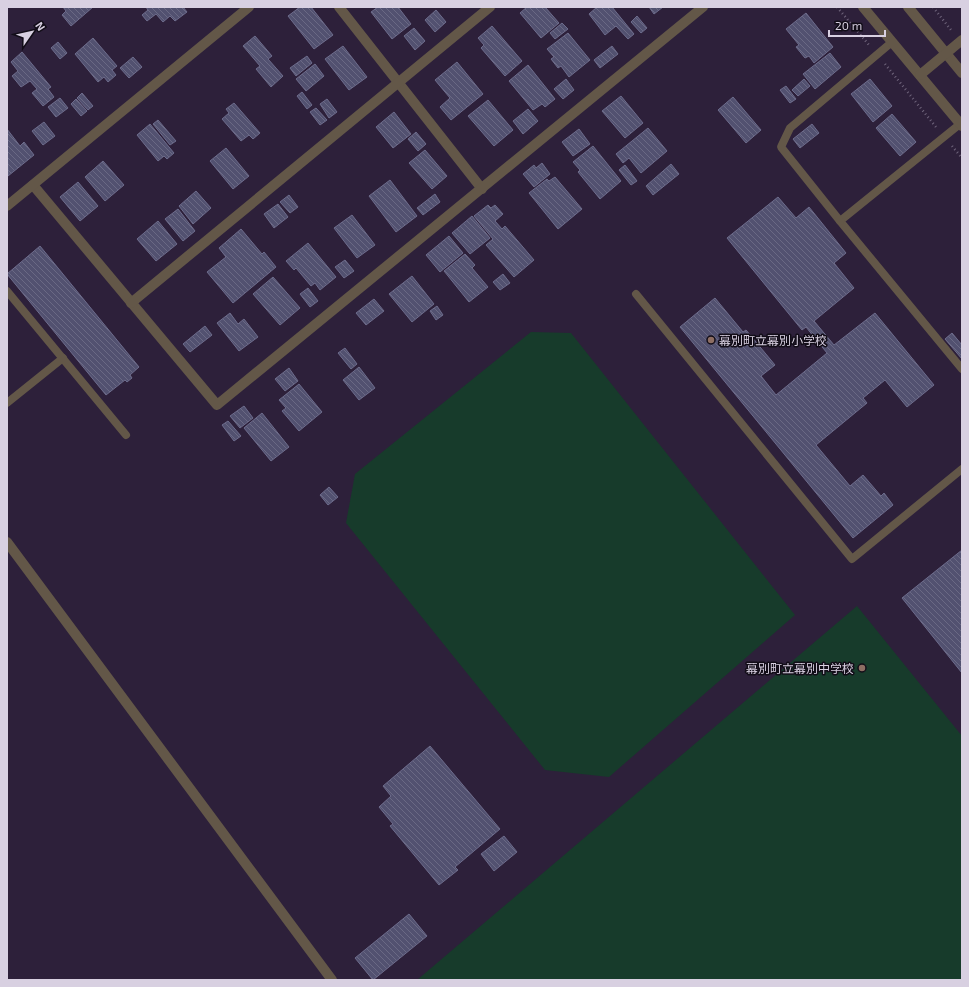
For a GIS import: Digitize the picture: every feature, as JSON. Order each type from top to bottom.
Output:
[{"type":"street","points":[[7,206],[249,7]]},
{"type":"street","points":[[339,7],[482,189]]},
{"type":"street","points":[[131,303],[490,7]]},
{"type":"street","points":[[33,185],[216,405],[703,7]]},
{"type":"street","points":[[863,7],[961,125]]},
{"type":"street","points":[[908,7],[962,72]]},
{"type":"street","points":[[920,75],[961,41]]},
{"type":"street","points":[[7,542],[332,980]]},
{"type":"lane","points":[[892,42],[790,128],[781,147],[962,369]]},
{"type":"lane","points":[[840,221],[944,136],[961,125]]},
{"type":"lane","points":[[7,290],[126,435]]},
{"type":"lane","points":[[636,294],[852,559],[962,469]]},
{"type":"lane","points":[[7,403],[63,358]]},
{"type":"path","points":[[838,7],[962,158]]},
{"type":"path","points":[[933,7],[961,41]]},
{"type":"green space","points":[[531,332],[571,333],[795,615],[609,777],[545,770],[346,523],[355,474]]},
{"type":"green space","name":"幕別町立幕別中学校","points":[[857,606],[962,736],[962,980],[417,980]]},
{"type":"building","points":[[63,7],[93,7],[71,26],[62,15],[66,11]]},
{"type":"building","points":[[146,7],[183,7],[187,12],[175,21],[170,16],[163,22],[156,14],[147,21],[142,15],[148,10]]},
{"type":"building","points":[[300,7],[311,7],[333,35],[314,49],[288,16]]},
{"type":"building","points":[[378,7],[398,7],[411,24],[392,39],[371,12]]},
{"type":"building","points":[[527,7],[545,7],[559,23],[541,38],[520,13]]},
{"type":"building","points":[[597,7],[612,7],[634,34],[628,39],[616,26],[605,35],[589,14]]},
{"type":"building","points":[[649,7],[663,7],[654,14]]},
{"type":"building","points":[[436,10],[446,22],[435,32],[425,20]]},
{"type":"building","points":[[806,13],[833,47],[814,63],[809,56],[805,58],[796,47],[799,45],[786,29]]},
{"type":"building","points":[[637,16],[647,28],[641,33],[631,22]]},
{"type":"building","points":[[562,23],[568,29],[555,39],[550,33]]},
{"type":"building","points":[[492,26],[522,61],[505,76],[481,48],[484,45],[478,38]]},
{"type":"building","points":[[414,28],[425,41],[415,50],[404,36]]},
{"type":"building","points":[[568,33],[590,60],[569,77],[561,66],[558,68],[551,59],[554,57],[547,49]]},
{"type":"building","points":[[255,36],[272,56],[268,59],[283,76],[271,87],[256,69],[260,66],[243,46]]},
{"type":"building","points":[[93,38],[117,66],[112,70],[116,75],[108,82],[104,77],[98,82],[75,54]]},
{"type":"building","points":[[58,42],[67,53],[60,59],[51,48]]},
{"type":"building","points":[[343,46],[367,77],[349,90],[325,59]]},
{"type":"building","points":[[612,46],[618,54],[600,68],[594,60]]},
{"type":"building","points":[[22,52],[51,87],[48,89],[54,97],[43,106],[32,93],[37,89],[30,81],[21,87],[12,76],[18,71],[11,62]]},
{"type":"building","points":[[830,53],[841,67],[815,89],[803,74]]},
{"type":"building","points":[[307,56],[312,63],[296,76],[290,68]]},
{"type":"building","points":[[133,57],[142,67],[129,78],[120,68]]},
{"type":"building","points":[[457,62],[483,94],[451,120],[440,107],[450,98],[435,80]]},
{"type":"building","points":[[315,64],[324,76],[306,91],[296,79]]},
{"type":"building","points":[[528,65],[555,99],[545,107],[542,104],[533,110],[509,81]]},
{"type":"building","points":[[566,79],[574,90],[563,99],[554,89]]},
{"type":"building","points":[[804,79],[810,86],[798,96],[792,90]]},
{"type":"building","points":[[870,79],[892,106],[873,122],[851,94]]},
{"type":"building","points":[[786,86],[796,99],[790,103],[780,90]]},
{"type":"building","points":[[302,92],[312,105],[307,109],[297,96]]},
{"type":"building","points":[[82,93],[93,106],[88,110],[77,98]]},
{"type":"building","points":[[621,96],[643,123],[625,138],[602,111]]},
{"type":"building","points":[[733,97],[761,130],[746,143],[718,110]]},
{"type":"building","points":[[60,98],[68,108],[56,117],[48,107]]},
{"type":"building","points":[[76,99],[87,111],[81,116],[71,104]]},
{"type":"building","points":[[327,99],[337,112],[329,118],[320,104]]},
{"type":"building","points":[[488,100],[513,130],[494,146],[468,116]]},
{"type":"building","points":[[234,103],[260,133],[253,139],[249,135],[241,141],[222,119],[229,113],[226,109]]},
{"type":"building","points":[[316,108],[327,120],[320,125],[310,112]]},
{"type":"building","points":[[528,109],[538,121],[523,134],[513,121]]},
{"type":"building","points":[[394,112],[411,134],[393,148],[376,127]]},
{"type":"building","points":[[892,114],[916,142],[900,156],[876,128]]},
{"type":"building","points":[[158,120],[176,141],[170,145],[153,124]]},
{"type":"building","points":[[44,122],[55,136],[43,145],[32,131]]},
{"type":"building","points":[[150,124],[174,153],[167,159],[164,156],[158,161],[137,135]]},
{"type":"building","points":[[812,124],[819,133],[800,148],[793,139]]},
{"type":"building","points":[[648,128],[667,151],[641,173],[629,158],[623,163],[616,154]]},
{"type":"building","points":[[7,129],[20,146],[24,142],[34,155],[8,176]]},
{"type":"building","points":[[579,129],[590,144],[573,156],[562,142]]},
{"type":"building","points":[[416,132],[426,144],[418,151],[408,139]]},
{"type":"building","points":[[593,146],[621,181],[600,199],[578,172],[580,170],[573,162]]},
{"type":"building","points":[[226,148],[249,176],[233,189],[210,161]]},
{"type":"building","points":[[425,150],[447,176],[432,189],[409,163]]},
{"type":"building","points":[[103,161],[124,185],[105,201],[85,177]]},
{"type":"building","points":[[542,163],[550,174],[534,187],[523,174],[534,165],[536,168]]},
{"type":"building","points":[[671,164],[679,174],[653,195],[646,186]]},
{"type":"building","points":[[625,165],[637,181],[631,185],[619,170]]},
{"type":"building","points":[[555,177],[582,209],[558,229],[529,193],[547,179],[549,181]]},
{"type":"building","points":[[390,180],[417,216],[396,232],[369,196]]},
{"type":"building","points":[[78,182],[98,206],[80,221],[60,197]]},
{"type":"building","points":[[196,191],[211,208],[193,224],[179,206]]},
{"type":"building","points":[[435,194],[440,202],[423,215],[417,208]]},
{"type":"building","points":[[289,195],[298,207],[290,213],[280,202]]},
{"type":"building","points":[[778,197],[796,218],[809,207],[846,253],[834,263],[854,288],[814,321],[834,345],[875,313],[934,385],[907,407],[885,380],[863,398],[867,403],[816,445],[850,486],[863,475],[881,496],[884,493],[893,505],[853,538],[680,327],[715,298],[743,332],[746,330],[775,365],[761,376],[776,395],[827,353],[806,327],[802,330],[727,238]]},
{"type":"building","points":[[278,204],[288,217],[274,228],[264,214]]},
{"type":"building","points":[[488,205],[491,208],[495,205],[503,214],[495,221],[502,229],[505,226],[534,260],[514,277],[486,245],[493,239],[474,216]]},
{"type":"building","points":[[178,209],[195,231],[183,241],[165,219]]},
{"type":"building","points":[[352,215],[375,245],[357,258],[334,228]]},
{"type":"building","points":[[472,216],[490,238],[470,254],[452,233]]},
{"type":"building","points":[[158,221],[177,244],[156,261],[137,239]]},
{"type":"building","points":[[241,229],[262,254],[264,252],[276,267],[233,303],[207,272],[226,257],[219,248]]},
{"type":"building","points":[[449,236],[463,253],[440,272],[426,255]]},
{"type":"building","points":[[308,243],[336,277],[320,290],[315,283],[311,286],[296,268],[294,270],[286,261]]},
{"type":"building","points":[[40,246],[139,367],[130,375],[132,378],[127,382],[125,380],[106,395],[7,274]]},
{"type":"building","points":[[465,254],[475,265],[472,268],[488,287],[469,302],[444,271]]},
{"type":"building","points":[[345,260],[354,271],[344,278],[335,267]]},
{"type":"building","points":[[503,274],[510,283],[500,290],[493,282]]},
{"type":"building","points":[[412,276],[434,304],[412,322],[389,294]]},
{"type":"building","points":[[273,277],[300,308],[280,325],[253,294]]},
{"type":"building","points":[[308,288],[318,301],[310,307],[300,294]]},
{"type":"building","points":[[374,299],[384,311],[366,325],[356,313]]},
{"type":"building","points":[[437,306],[443,315],[436,320],[430,311]]},
{"type":"building","points":[[230,313],[238,324],[244,319],[258,337],[239,351],[217,323]]},
{"type":"building","points":[[205,326],[212,335],[190,352],[183,344]]},
{"type":"building","points":[[952,333],[962,345],[962,359],[945,339]]},
{"type":"building","points":[[345,348],[357,364],[351,369],[338,353]]},
{"type":"building","points":[[359,367],[375,388],[359,400],[343,380]]},
{"type":"building","points":[[289,368],[298,381],[285,391],[275,379]]},
{"type":"building","points":[[299,384],[322,412],[299,431],[282,411],[286,408],[279,400]]},
{"type":"building","points":[[244,406],[253,418],[240,428],[230,416]]},
{"type":"building","points":[[262,413],[289,447],[271,461],[244,428]]},
{"type":"building","points":[[228,421],[241,436],[234,441],[222,425]]},
{"type":"building","points":[[329,487],[338,497],[328,505],[320,495]]},
{"type":"building","points":[[962,550],[962,673],[902,598]]},
{"type":"building","points":[[430,746],[500,829],[455,867],[458,870],[439,885],[390,826],[393,824],[379,807],[391,796],[383,786]]},
{"type":"building","points":[[504,836],[517,852],[494,871],[481,854]]},
{"type":"building","points":[[409,914],[427,936],[373,980],[355,958]]},
{"type":"place","name":"幕別町立幕別小学校","points":[[711,340]]},
{"type":"place","name":"幕別町立幕別中学校","points":[[862,668]]}]
